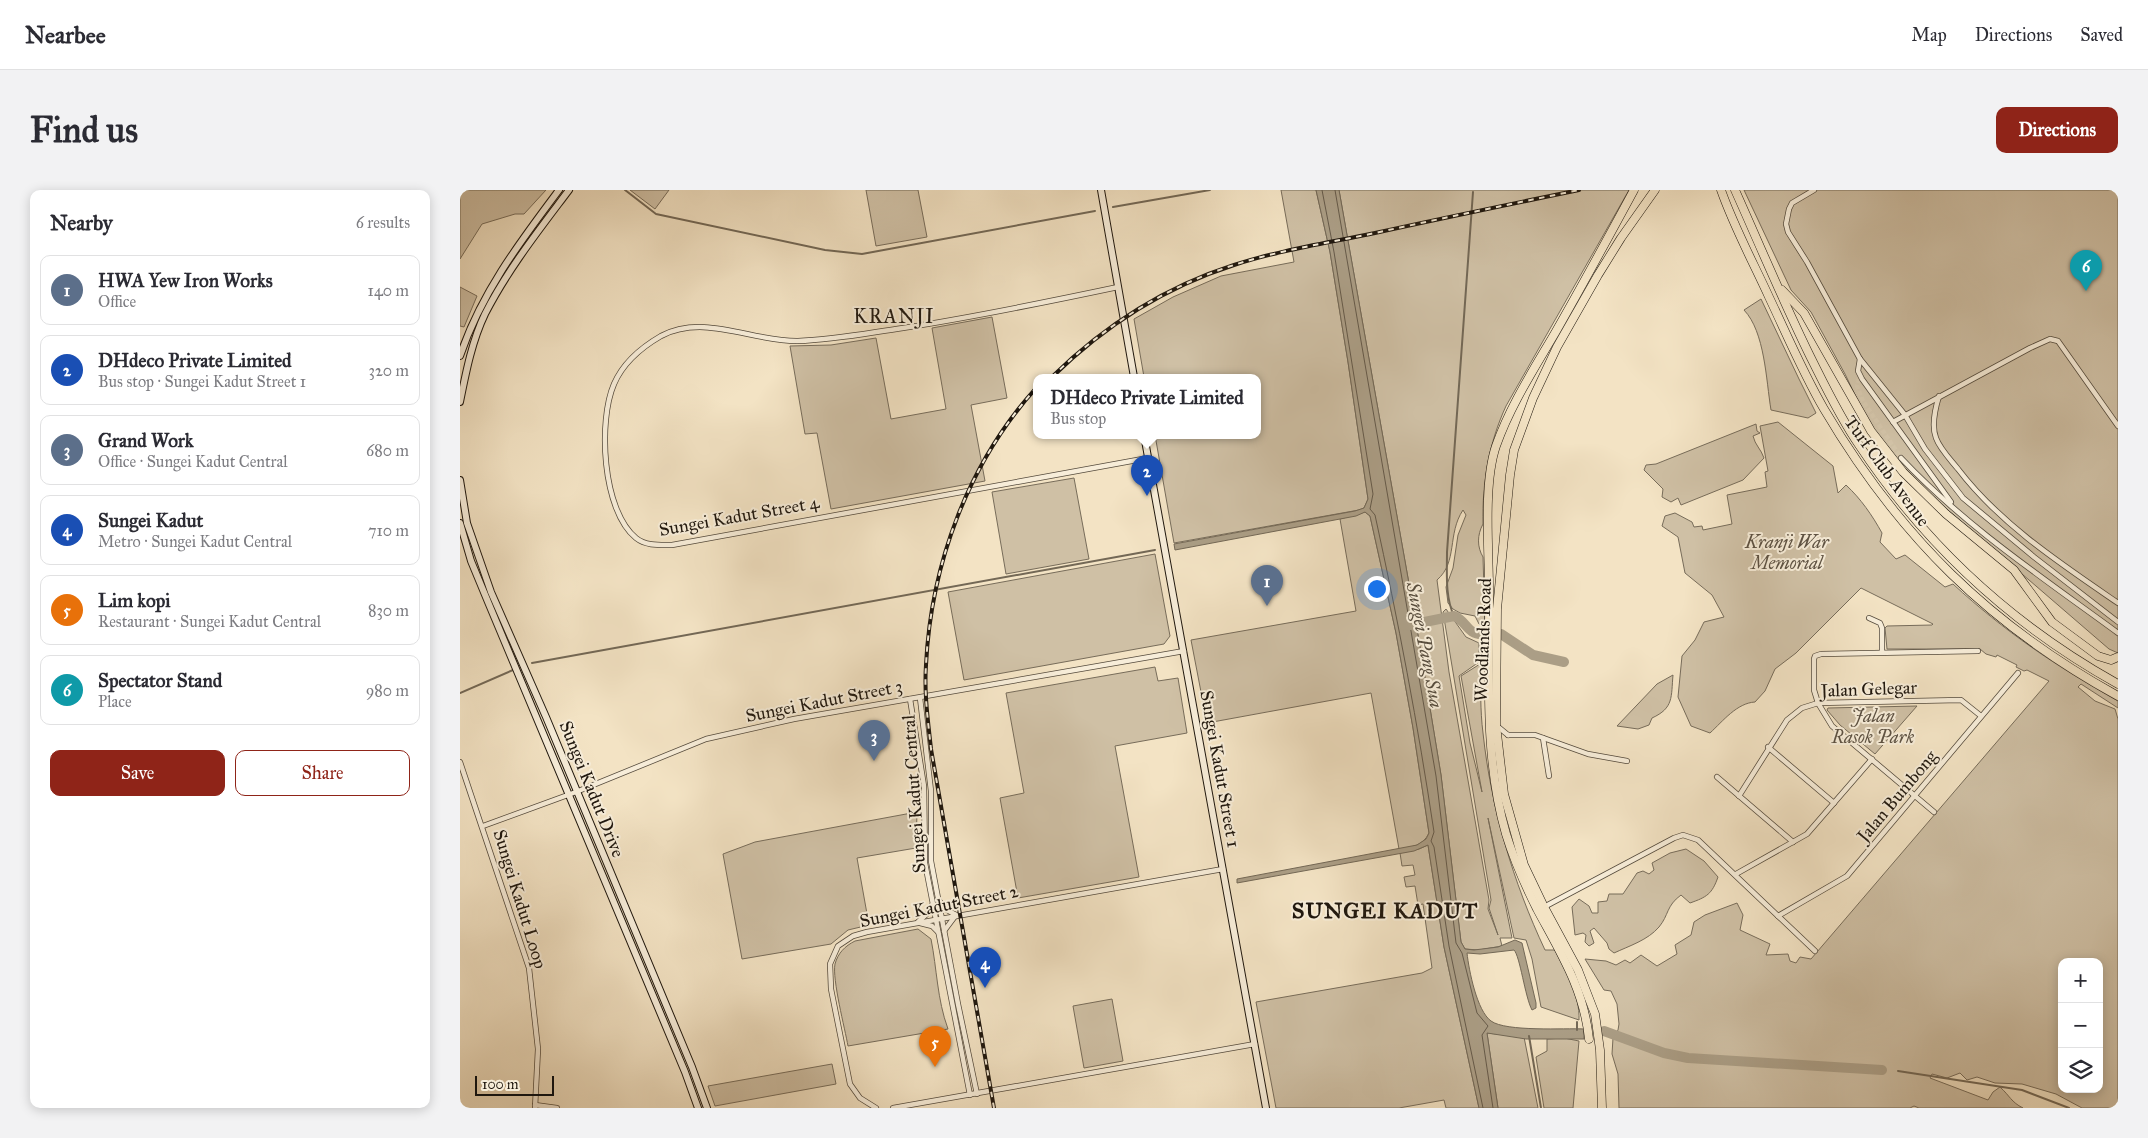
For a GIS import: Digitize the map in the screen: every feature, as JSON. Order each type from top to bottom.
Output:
[{"type":"main road","points":[[460,356],[477,312],[499,274],[559,190]]},
{"type":"main road","points":[[460,402],[469,356],[485,314],[520,254],[569,190]]},
{"type":"main road","points":[[1101,190],[1133,374]]},
{"type":"main road","name":"Woodlands Road","points":[[1589,1038],[1582,998],[1572,973],[1518,868],[1506,834],[1497,795],[1491,748],[1490,716],[1489,489],[1495,448],[1508,418],[1591,271],[1634,190]]},
{"type":"main road","name":"Woodlands Road","points":[[1602,1108],[1598,1026],[1578,970],[1524,865],[1504,794],[1496,725],[1497,609],[1504,526],[1514,450],[1533,398],[1557,347],[1598,274],[1655,190]]},
{"type":"main road","points":[[1716,190],[1724,199]]},
{"type":"main road","name":"Turf Club Avenue","points":[[1721,190],[1800,362],[1824,408],[1854,456],[1887,502],[1926,548],[1965,589],[2000,619],[2036,646],[2082,676],[2118,696]]},
{"type":"main road","name":"Turf Club Avenue","points":[[1735,190],[1800,336],[1834,402],[1858,445],[1904,506],[1944,552],[1982,589],[2019,620],[2057,648],[2118,684]]},
{"type":"main road","points":[[1778,286],[1804,313],[1870,431],[1903,472],[1946,514],[2014,570],[2052,622],[2098,656],[2111,660],[2118,657]]},
{"type":"main road","name":"Sungei Kadut Street 1","points":[[1145,439],[1266,1108]]},
{"type":"main road","name":"Sungei Kadut Drive","points":[[460,480],[467,523],[491,592],[546,717],[692,1067],[707,1108]]},
{"type":"main road","name":"Sungei Kadut Drive","points":[[460,523],[471,561],[685,1072],[698,1108]]},
{"type":"main road","points":[[1488,526],[1504,526]]},
{"type":"street","points":[[1814,190],[1792,203],[1786,224],[1788,232],[1807,262],[1860,359],[1905,416],[1925,449],[1963,498],[2034,557],[2118,622]]},
{"type":"street","name":"Sungei Kadut Street 4","points":[[1118,287],[942,322],[835,338],[796,341],[706,327],[685,328],[663,336],[643,348],[626,364],[614,383],[606,407],[604,435],[610,490],[622,520],[635,537],[644,543],[656,546],[672,545],[1148,458]]},
{"type":"street","points":[[1893,422],[2037,344],[2054,339],[2058,341],[2081,377],[2118,426]]},
{"type":"street","points":[[1860,359],[1858,371],[1957,510]]},
{"type":"street","points":[[1939,396],[1934,419],[1936,438],[1943,450],[1979,496],[2070,570],[2118,603]]},
{"type":"street","points":[[1901,458],[1924,482],[2025,567],[2118,633]]},
{"type":"street","points":[[1869,618],[1880,623],[1882,628],[1882,652]]},
{"type":"street","name":"Sungei Kadut Street 3","points":[[483,826],[569,795],[706,739],[794,719],[1184,651]]},
{"type":"street","points":[[1934,812],[1832,726],[1818,703],[1814,690],[1814,659],[1815,656],[1821,654],[1978,651]]},
{"type":"street","name":"Jalan Bumbong","points":[[1778,916],[1847,876],[2018,673]]},
{"type":"street","name":"Sungei Kadut Central","points":[[920,698],[931,791],[931,861],[970,1095]]},
{"type":"street","name":"Sungei Kadut Central","points":[[910,699],[924,786],[925,862],[932,903],[942,932],[977,1094]]},
{"type":"street","name":"Jalan Gelegar","points":[[1738,796],[1787,720],[1802,708],[1818,703],[1961,700],[1981,716]]},
{"type":"street","points":[[1496,725],[1508,735],[1531,734],[1588,754],[1627,761]]},
{"type":"street","points":[[1498,748],[1508,735]]},
{"type":"street","points":[[1543,738],[1550,776]]},
{"type":"street","points":[[1768,747],[1834,803]]},
{"type":"street","points":[[1736,874],[1807,834],[1872,759]]},
{"type":"street","name":"Sungei Kadut Loop","points":[[460,762],[529,968],[538,1049],[535,1106]]},
{"type":"street","points":[[1717,778],[1793,842]]},
{"type":"street","points":[[1544,907],[1683,835],[1698,840],[1815,951]]},
{"type":"street","name":"Sungei Kadut Street 2","points":[[876,1108],[860,1098],[850,1084],[831,989],[830,964],[838,946],[853,936],[956,915],[1223,869]]},
{"type":"street","points":[[917,923],[932,926],[942,932],[956,915],[947,910],[939,901]]},
{"type":"street","points":[[917,923],[930,911],[932,903]]},
{"type":"street","points":[[893,1108],[1255,1044]]},
{"type":"street","points":[[535,1106],[557,1108]]},
{"type":"green space","points":[[460,190],[546,190],[524,214],[515,214],[482,224],[460,259]]},
{"type":"green space","points":[[630,190],[669,190],[655,209]]},
{"type":"green space","points":[[866,190],[918,190],[927,237],[876,246]]},
{"type":"green space","points":[[1281,190],[1316,190],[1330,252],[1368,499],[1364,508],[1359,510],[1174,543],[1156,439],[1261,439],[1261,374],[1143,374],[1134,319],[1173,297],[1221,276],[1294,262]]},
{"type":"green space","points":[[1339,190],[1629,190],[1506,406],[1495,434],[1485,478],[1483,524],[1478,541],[1483,557],[1485,626],[1479,624],[1475,616],[1460,613],[1448,603],[1446,587],[1453,568],[1458,535],[1466,515],[1463,510],[1455,529],[1448,565],[1437,580],[1449,672],[1489,900],[1488,909],[1498,935],[1489,908],[1491,900],[1443,612],[1446,609],[1466,637],[1479,643],[1479,662],[1459,676],[1470,743],[1482,792],[1461,676],[1480,664],[1483,733],[1492,789],[1505,844],[1523,898],[1545,950],[1555,950],[1572,984],[1579,1011],[1579,1020],[1541,1007],[1532,959],[1526,940],[1514,938],[1488,818],[1512,938],[1500,938],[1502,946],[1479,950],[1465,949],[1461,942],[1441,775]]},
{"type":"green space","points":[[1744,190],[2118,190],[2118,653],[2109,649],[1920,486],[1872,430],[1845,374],[1811,312],[1791,290]]},
{"type":"green space","points":[[460,287],[477,296],[464,327],[460,326]]},
{"type":"green space","points":[[1761,299],[1816,413],[1808,418],[1771,410],[1764,357],[1751,319],[1744,310]]},
{"type":"green space","points":[[992,317],[1007,398],[971,405],[985,481],[831,509],[817,433],[805,434],[790,346],[831,345],[876,338],[891,419],[946,409],[932,328]]},
{"type":"green space","name":"Kranji War Memorial","points":[[1778,422],[1833,466],[1838,493],[1846,485],[1857,496],[1882,533],[1880,542],[1896,559],[1905,555],[1945,587],[1953,584],[2012,633],[2074,675],[2118,701],[2118,708],[2081,684],[2078,687],[2095,701],[2115,709],[2118,719],[2118,1108],[2082,1108],[2056,1094],[2022,1084],[1995,1083],[1977,1077],[1967,1080],[1960,1073],[1947,1078],[1932,1074],[1930,1078],[1988,1100],[1993,1092],[2000,1087],[2013,1101],[2023,1108],[1919,1108],[1914,1106],[1910,1108],[1619,1108],[1618,1074],[1612,1054],[1613,1038],[1619,1024],[1617,1004],[1611,991],[1604,990],[1585,959],[1606,961],[1616,965],[1625,960],[1630,963],[1641,955],[1657,966],[1677,954],[1675,945],[1691,935],[1694,922],[1705,915],[1737,903],[1743,915],[1740,930],[1770,944],[1766,955],[1788,954],[1790,961],[1796,963],[1800,957],[1811,959],[2049,681],[2027,670],[2024,671],[2016,667],[2017,665],[1997,655],[1996,657],[1986,654],[1980,649],[1887,649],[1885,628],[1887,626],[1933,624],[1861,588],[1796,653],[1775,669],[1765,691],[1755,702],[1736,709],[1710,733],[1691,726],[1678,697],[1682,656],[1695,640],[1704,622],[1724,617],[1712,595],[1685,573],[1678,537],[1662,526],[1665,516],[1675,513],[1692,522],[1694,527],[1702,526],[1703,530],[1732,524],[1727,495],[1767,487],[1765,472],[1768,471],[1760,426]]},
{"type":"green space","points":[[1756,424],[1757,431],[1760,433],[1753,436],[1764,458],[1743,480],[1681,505],[1678,498],[1671,502],[1662,497],[1663,489],[1644,470],[1646,465],[1656,464]]},
{"type":"green space","points":[[1074,478],[1089,559],[1006,574],[992,492]]},
{"type":"green space","points":[[1365,512],[1370,516],[1396,633],[1429,833],[1424,841],[1399,849],[1371,693],[1207,723],[1191,640],[1356,611],[1340,519]]},
{"type":"green space","points":[[1155,554],[1170,636],[1164,644],[964,680],[948,592]]},
{"type":"green space","points":[[1155,667],[1158,681],[1178,678],[1187,733],[1115,746],[1139,877],[1018,898],[1000,798],[1024,793],[1006,693]]},
{"type":"green space","points":[[1673,675],[1668,706],[1652,718],[1649,725],[1638,729],[1617,726],[1657,684]]},
{"type":"green space","name":"Jalan Rasok Park","points":[[1917,706],[1875,754],[1840,725],[1827,710],[1828,708]]},
{"type":"green space","points":[[917,812],[916,848],[857,858],[869,925],[848,930],[831,944],[742,959],[723,854],[755,842]]},
{"type":"green space","points":[[1428,845],[1444,947],[1479,1108],[1446,1108],[1444,1100],[1399,1108],[1276,1108],[1256,1002],[1422,973],[1432,968],[1423,904],[1418,905],[1415,886],[1406,887],[1404,877],[1415,875],[1413,865],[1402,866],[1400,853]]},
{"type":"green space","points":[[1686,849],[1704,861],[1718,877],[1708,894],[1690,903],[1681,895],[1670,907],[1655,932],[1614,953],[1594,928],[1590,931],[1594,943],[1589,946],[1585,942],[1586,935],[1583,933],[1575,935],[1572,907],[1579,899],[1589,906],[1592,913],[1598,913],[1598,902],[1607,901],[1609,894],[1623,894],[1637,873],[1643,871],[1649,874],[1654,870],[1652,863],[1670,853]]},
{"type":"green space","points":[[918,929],[931,939],[939,995],[948,1029],[848,1046],[835,981],[835,964],[838,956],[855,941]]},
{"type":"green space","points":[[1112,999],[1123,1061],[1084,1068],[1073,1006]]},
{"type":"green space","points":[[1487,1033],[1524,1037],[1538,1108],[1498,1108]]},
{"type":"green space","points":[[1564,1038],[1579,1041],[1573,1108],[1544,1108],[1536,1057],[1547,1051],[1547,1039]]},
{"type":"green space","points":[[832,1064],[836,1084],[715,1106],[708,1086]]},
{"type":"water","points":[[1316,190],[1339,190],[1441,775],[1461,942],[1465,949],[1474,950],[1498,947],[1515,940],[1522,943],[1536,1008],[1532,1010],[1529,1004],[1514,950],[1480,954],[1467,953],[1474,990],[1486,1016],[1491,1021],[1499,1024],[1509,1027],[1536,1029],[1584,1029],[1584,1039],[1526,1039],[1487,1033],[1498,1108],[1479,1108],[1444,947],[1428,845],[1414,851],[1237,883],[1237,879],[1417,845],[1426,839],[1429,833],[1396,633],[1370,516],[1365,512],[1356,516],[1175,550],[1174,544],[1355,511],[1364,508],[1368,499],[1330,252]]},
{"type":"waterway","points":[[625,190],[656,214],[825,250],[862,254],[1095,211]]},
{"type":"waterway","points":[[1113,207],[1210,190]]},
{"type":"waterway","points":[[1454,616],[1448,593],[1447,552],[1473,192]]},
{"type":"waterway","points":[[532,663],[1155,550]]},
{"type":"waterway","name":"Sungei Pang Sua","points":[[1405,626],[1454,616],[1473,632],[1483,634]]},
{"type":"waterway","points":[[1501,634],[1533,655],[1564,662]]},
{"type":"waterway","points":[[460,693],[513,670]]},
{"type":"waterway","points":[[1577,1022],[1577,1030]]},
{"type":"waterway","points":[[1604,1031],[1664,1053],[1688,1058],[1882,1070]]},
{"type":"waterway","points":[[1529,1036],[1541,1108]]},
{"type":"waterway","points":[[1898,1071],[2022,1090],[2069,1108]]},
{"type":"tunnel","points":[[1862,366],[1857,386],[1863,401],[1901,458]]},
{"type":"railway","points":[[1055,374],[1093,341],[1137,310],[1184,285],[1234,265],[1286,251],[1579,190]]},
{"type":"railway","points":[[994,1108],[931,749],[926,696],[926,665],[929,627],[936,590],[945,553],[957,517],[991,448],[1033,392]]},
{"type":"place","name":"Spectator Stand","points":[[2086,291]]},
{"type":"place","name":"DHdeco Private Limited","points":[[1147,496]]},
{"type":"place","name":"HWA Yew Iron Works","points":[[1267,606]]},
{"type":"place","name":"Grand Work","points":[[874,761]]},
{"type":"place","name":"Sungei Kadut","points":[[985,988]]},
{"type":"place","name":"Lim kopi","points":[[935,1067]]},
{"type":"district","name":"KRANJI","points":[[894,316]]},
{"type":"district","name":"SUNGEI KADUT","points":[[1385,910]]}]
